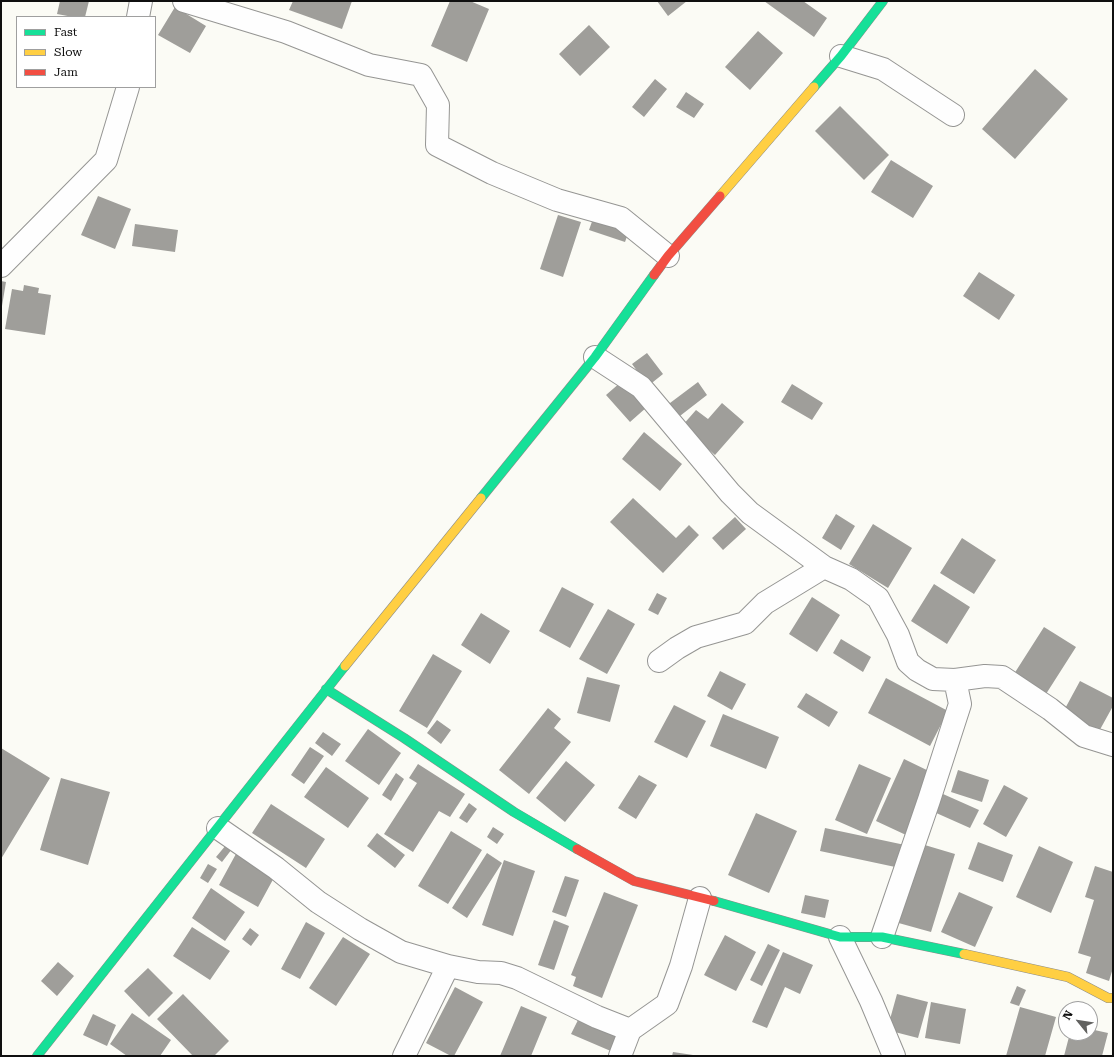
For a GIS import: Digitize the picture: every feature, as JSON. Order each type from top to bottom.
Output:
[{"type":"street","points":[[138,16],[141,1]]},
{"type":"street","points":[[184,1],[286,32],[369,65],[420,75],[438,105],[437,145],[492,172],[557,200],[621,218],[668,256]]},
{"type":"street","points":[[37,1056],[326,689],[595,357],[668,256],[841,56],[884,1]]},
{"type":"street","points":[[841,56],[883,69],[953,115]]},
{"type":"street","points":[[1,266],[106,160],[128,88]]},
{"type":"street","points":[[595,357],[641,387],[750,513],[824,567],[851,579],[878,598],[898,635],[908,662],[917,670],[933,680],[955,680],[985,676],[1002,677],[1050,709],[1084,736],[1113,745]]},
{"type":"street","points":[[659,661],[696,637],[745,623],[765,603],[824,567]]},
{"type":"street","points":[[882,938],[960,704],[955,680]]},
{"type":"street","points":[[326,689],[404,738],[514,812],[607,867],[634,881],[728,904],[840,937],[882,938],[1068,977],[1108,998],[1113,998]]},
{"type":"street","points":[[218,828],[276,868],[318,902],[360,929],[401,952],[448,966],[478,972],[501,973],[517,978],[597,1017],[630,1030]]},
{"type":"street","points":[[620,1056],[630,1030],[667,1004],[681,966],[700,898]]},
{"type":"street","points":[[840,937],[871,1001],[894,1056]]},
{"type":"street","points":[[404,1056],[448,966]]},
{"type":"building","points":[[60,1],[89,1],[85,16],[68,16],[57,14]]},
{"type":"building","points":[[293,1],[352,1],[342,29],[289,10]]},
{"type":"building","points":[[450,1],[470,1],[489,9],[467,62],[431,46]]},
{"type":"building","points":[[657,1],[687,1],[668,16]]},
{"type":"building","points":[[764,1],[803,1],[827,18],[814,37]]},
{"type":"building","points":[[175,7],[206,26],[190,53],[158,35]]},
{"type":"building","points":[[589,25],[610,47],[580,76],[559,54]]},
{"type":"building","points":[[758,31],[783,53],[750,90],[725,67]]},
{"type":"building","points":[[1035,69],[1068,99],[1015,159],[982,129]]},
{"type":"building","points":[[655,79],[667,89],[644,117],[632,107]]},
{"type":"building","points":[[686,92],[704,104],[694,118],[676,107]]},
{"type":"building","points":[[840,106],[889,155],[864,180],[815,131]]},
{"type":"building","points":[[891,160],[933,186],[913,218],[871,192]]},
{"type":"building","points":[[98,196],[131,209],[115,249],[81,235]]},
{"type":"building","points":[[558,215],[581,222],[563,277],[540,269]]},
{"type":"building","points":[[594,216],[630,228],[625,242],[589,230]]},
{"type":"building","points":[[135,224],[178,230],[175,252],[132,246]]},
{"type":"building","points":[[979,272],[1015,295],[999,320],[963,296]]},
{"type":"building","points":[[1,281],[6,282],[2,306],[1,306]]},
{"type":"building","points":[[24,285],[39,288],[38,293],[51,295],[45,335],[5,329],[12,289],[23,291]]},
{"type":"building","points":[[647,353],[663,374],[648,386],[632,364]]},
{"type":"building","points":[[621,382],[647,407],[630,422],[606,395]]},
{"type":"building","points":[[698,382],[707,395],[676,419],[666,406]]},
{"type":"building","points":[[792,384],[823,403],[812,420],[781,402]]},
{"type":"building","points":[[722,403],[744,422],[715,455],[682,426],[696,410],[708,419]]},
{"type":"building","points":[[644,432],[682,464],[660,491],[622,459]]},
{"type":"building","points":[[633,498],[676,538],[689,525],[699,535],[663,573],[610,522]]},
{"type":"building","points":[[836,514],[855,526],[841,550],[822,538]]},
{"type":"building","points":[[735,517],[746,529],[723,550],[712,538]]},
{"type":"building","points":[[873,524],[912,548],[888,588],[849,564]]},
{"type":"building","points":[[962,538],[996,560],[974,594],[940,573]]},
{"type":"building","points":[[934,584],[970,607],[947,644],[911,621]]},
{"type":"building","points":[[562,587],[594,604],[570,648],[539,631]]},
{"type":"building","points":[[657,593],[667,598],[658,615],[648,610]]},
{"type":"building","points":[[812,597],[840,615],[817,652],[789,634]]},
{"type":"building","points":[[608,609],[635,624],[607,674],[579,659]]},
{"type":"building","points":[[481,613],[510,631],[490,664],[461,645]]},
{"type":"building","points":[[1044,627],[1076,647],[1046,694],[1014,674]]},
{"type":"building","points":[[841,639],[871,657],[863,672],[833,653]]},
{"type":"building","points":[[433,654],[462,671],[427,728],[399,711]]},
{"type":"building","points":[[720,671],[746,684],[732,710],[707,696]]},
{"type":"building","points":[[587,677],[620,685],[610,722],[577,713]]},
{"type":"building","points":[[886,678],[948,711],[930,746],[868,713]]},
{"type":"building","points":[[1080,681],[1113,698],[1113,706],[1097,735],[1061,716]]},
{"type":"building","points":[[806,693],[838,712],[829,727],[797,707]]},
{"type":"building","points":[[674,705],[706,721],[687,758],[654,742]]},
{"type":"building","points":[[548,708],[561,719],[554,728],[571,742],[529,794],[499,770]]},
{"type":"building","points":[[723,714],[779,737],[766,769],[710,746]]},
{"type":"building","points":[[437,720],[451,730],[441,744],[427,733]]},
{"type":"building","points":[[368,729],[401,753],[379,785],[345,761]]},
{"type":"building","points":[[323,732],[341,744],[332,756],[315,743]]},
{"type":"building","points":[[310,747],[324,756],[304,784],[291,775]]},
{"type":"building","points":[[1,748],[50,778],[1,859]]},
{"type":"building","points":[[904,759],[935,774],[906,835],[876,821]]},
{"type":"building","points":[[566,761],[595,785],[565,822],[536,798]]},
{"type":"building","points":[[418,764],[465,794],[450,817],[439,811],[413,852],[384,834],[417,783],[409,778]]},
{"type":"building","points":[[859,764],[891,778],[867,834],[835,820]]},
{"type":"building","points":[[326,767],[369,798],[348,828],[304,797]]},
{"type":"building","points":[[958,770],[989,780],[982,802],[951,792]]},
{"type":"building","points":[[396,773],[404,779],[391,801],[382,795]]},
{"type":"building","points":[[639,775],[657,785],[636,819],[618,808]]},
{"type":"building","points":[[61,778],[110,792],[88,865],[40,850]]},
{"type":"building","points":[[1004,785],[1028,798],[1006,837],[983,824]]},
{"type":"building","points":[[943,794],[979,810],[970,828],[934,812]]},
{"type":"building","points":[[469,803],[477,809],[467,823],[459,818]]},
{"type":"building","points":[[271,804],[325,839],[306,868],[252,833]]},
{"type":"building","points":[[756,813],[797,831],[769,893],[728,875]]},
{"type":"building","points":[[493,827],[504,834],[497,844],[487,837]]},
{"type":"building","points":[[825,828],[905,845],[900,868],[820,851]]},
{"type":"building","points":[[451,831],[482,850],[448,904],[418,886]]},
{"type":"building","points":[[377,833],[405,855],[395,868],[367,846]]},
{"type":"building","points":[[978,842],[1013,855],[1003,882],[968,869]]},
{"type":"building","points":[[918,843],[955,854],[931,932],[895,922]]},
{"type":"building","points":[[226,845],[232,849],[222,862],[216,857]]},
{"type":"building","points":[[1039,846],[1073,862],[1051,913],[1016,897]]},
{"type":"building","points":[[237,852],[276,874],[258,907],[219,885]]},
{"type":"building","points":[[487,853],[502,863],[467,918],[452,908]]},
{"type":"building","points":[[504,860],[535,871],[513,936],[482,925]]},
{"type":"building","points":[[208,864],[217,869],[208,883],[200,878]]},
{"type":"building","points":[[1095,866],[1113,872],[1113,968],[1109,981],[1086,973],[1091,957],[1078,953],[1094,900],[1085,897]]},
{"type":"building","points":[[565,876],[579,880],[566,917],[552,912]]},
{"type":"building","points":[[211,888],[245,912],[225,941],[192,918]]},
{"type":"building","points":[[604,892],[638,905],[602,998],[573,986],[576,977],[571,975]]},
{"type":"building","points":[[959,892],[993,907],[975,947],[941,932]]},
{"type":"building","points":[[805,895],[829,900],[825,918],[801,913]]},
{"type":"building","points":[[554,920],[569,926],[554,970],[538,965]]},
{"type":"building","points":[[306,922],[325,933],[300,979],[281,969]]},
{"type":"building","points":[[192,927],[230,951],[210,980],[173,956]]},
{"type":"building","points":[[250,928],[259,935],[251,946],[242,939]]},
{"type":"building","points":[[725,935],[756,952],[736,991],[704,975]]},
{"type":"building","points":[[343,937],[370,954],[336,1006],[309,988]]},
{"type":"building","points":[[768,944],[780,950],[762,986],[750,980]]},
{"type":"building","points":[[783,952],[813,965],[800,994],[785,987],[767,1028],[752,1022]]},
{"type":"building","points":[[58,962],[74,976],[57,996],[41,981]]},
{"type":"building","points":[[148,968],[173,993],[149,1017],[124,991]]},
{"type":"building","points":[[1017,986],[1026,990],[1019,1006],[1010,1003]]},
{"type":"building","points":[[455,987],[483,1002],[454,1056],[451,1056],[426,1043]]},
{"type":"building","points":[[183,994],[229,1041],[214,1056],[193,1056],[157,1019]]},
{"type":"building","points":[[897,994],[928,1002],[918,1038],[887,1030]]},
{"type":"building","points":[[931,1002],[966,1009],[960,1044],[925,1038]]},
{"type":"building","points":[[521,1006],[547,1017],[531,1056],[500,1056]]},
{"type":"building","points":[[1020,1007],[1056,1017],[1045,1056],[1006,1056]]},
{"type":"building","points":[[132,1013],[171,1040],[160,1056],[127,1056],[110,1044]]},
{"type":"building","points":[[93,1014],[116,1025],[107,1046],[83,1035]]},
{"type":"building","points":[[578,1020],[619,1038],[613,1052],[571,1034]]},
{"type":"building","points":[[1098,1031],[1108,1033],[1102,1056],[1064,1056],[1068,1041],[1098,1041]]},
{"type":"building","points":[[673,1052],[693,1055],[693,1056],[672,1056]]},
{"type":"traffic: fast","points":[[814,87],[841,56],[883,1]]},
{"type":"traffic: fast","points":[[481,498],[595,357],[654,275]]},
{"type":"traffic: fast","points":[[37,1056],[345,666]]},
{"type":"traffic: fast","points":[[326,689],[404,738],[514,812],[577,849]]},
{"type":"traffic: fast","points":[[714,901],[840,937],[882,937],[964,954]]},
{"type":"traffic: slow","points":[[720,196],[814,87]]},
{"type":"traffic: slow","points":[[345,666],[481,498]]},
{"type":"traffic: slow","points":[[964,954],[1068,977],[1108,998],[1113,998]]},
{"type":"traffic: jam","points":[[654,275],[668,256],[720,196]]},
{"type":"traffic: jam","points":[[577,849],[634,881],[714,901]]}]
